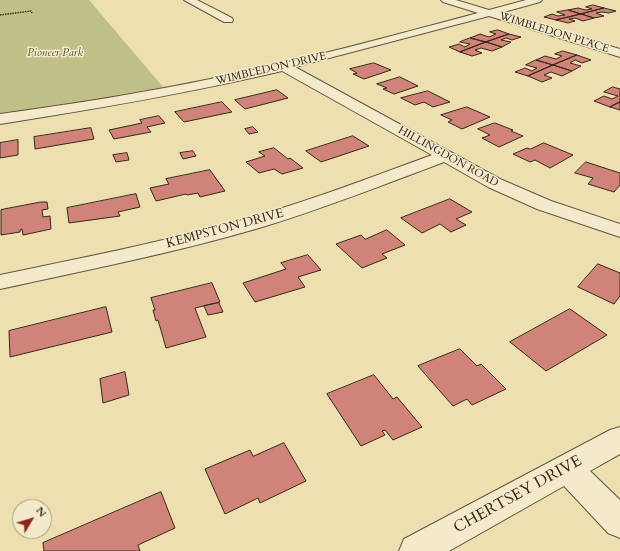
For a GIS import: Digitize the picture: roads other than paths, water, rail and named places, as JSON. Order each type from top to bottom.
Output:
[{"type":"street","points":[[189,0],[228,20]]},
{"type":"street","name":"WIMBLEDON PLACE","points":[[446,0],[620,53]]},
{"type":"street","name":"WIMBLEDON DRIVE","points":[[0,119],[154,94],[285,67],[537,0]]},
{"type":"street","name":"HILLINGDON ROAD","points":[[285,67],[444,156],[522,196],[567,213],[620,230]]},
{"type":"street","name":"KEMPSTON DRIVE","points":[[0,282],[156,248],[240,227],[320,202],[444,156]]},
{"type":"street","name":"CHERTSEY DRIVE","points":[[416,551],[620,439]]},
{"type":"street","points":[[567,468],[620,522]]},
{"type":"park label","name":"Pioneer Park","points":[[55,53]]}]
